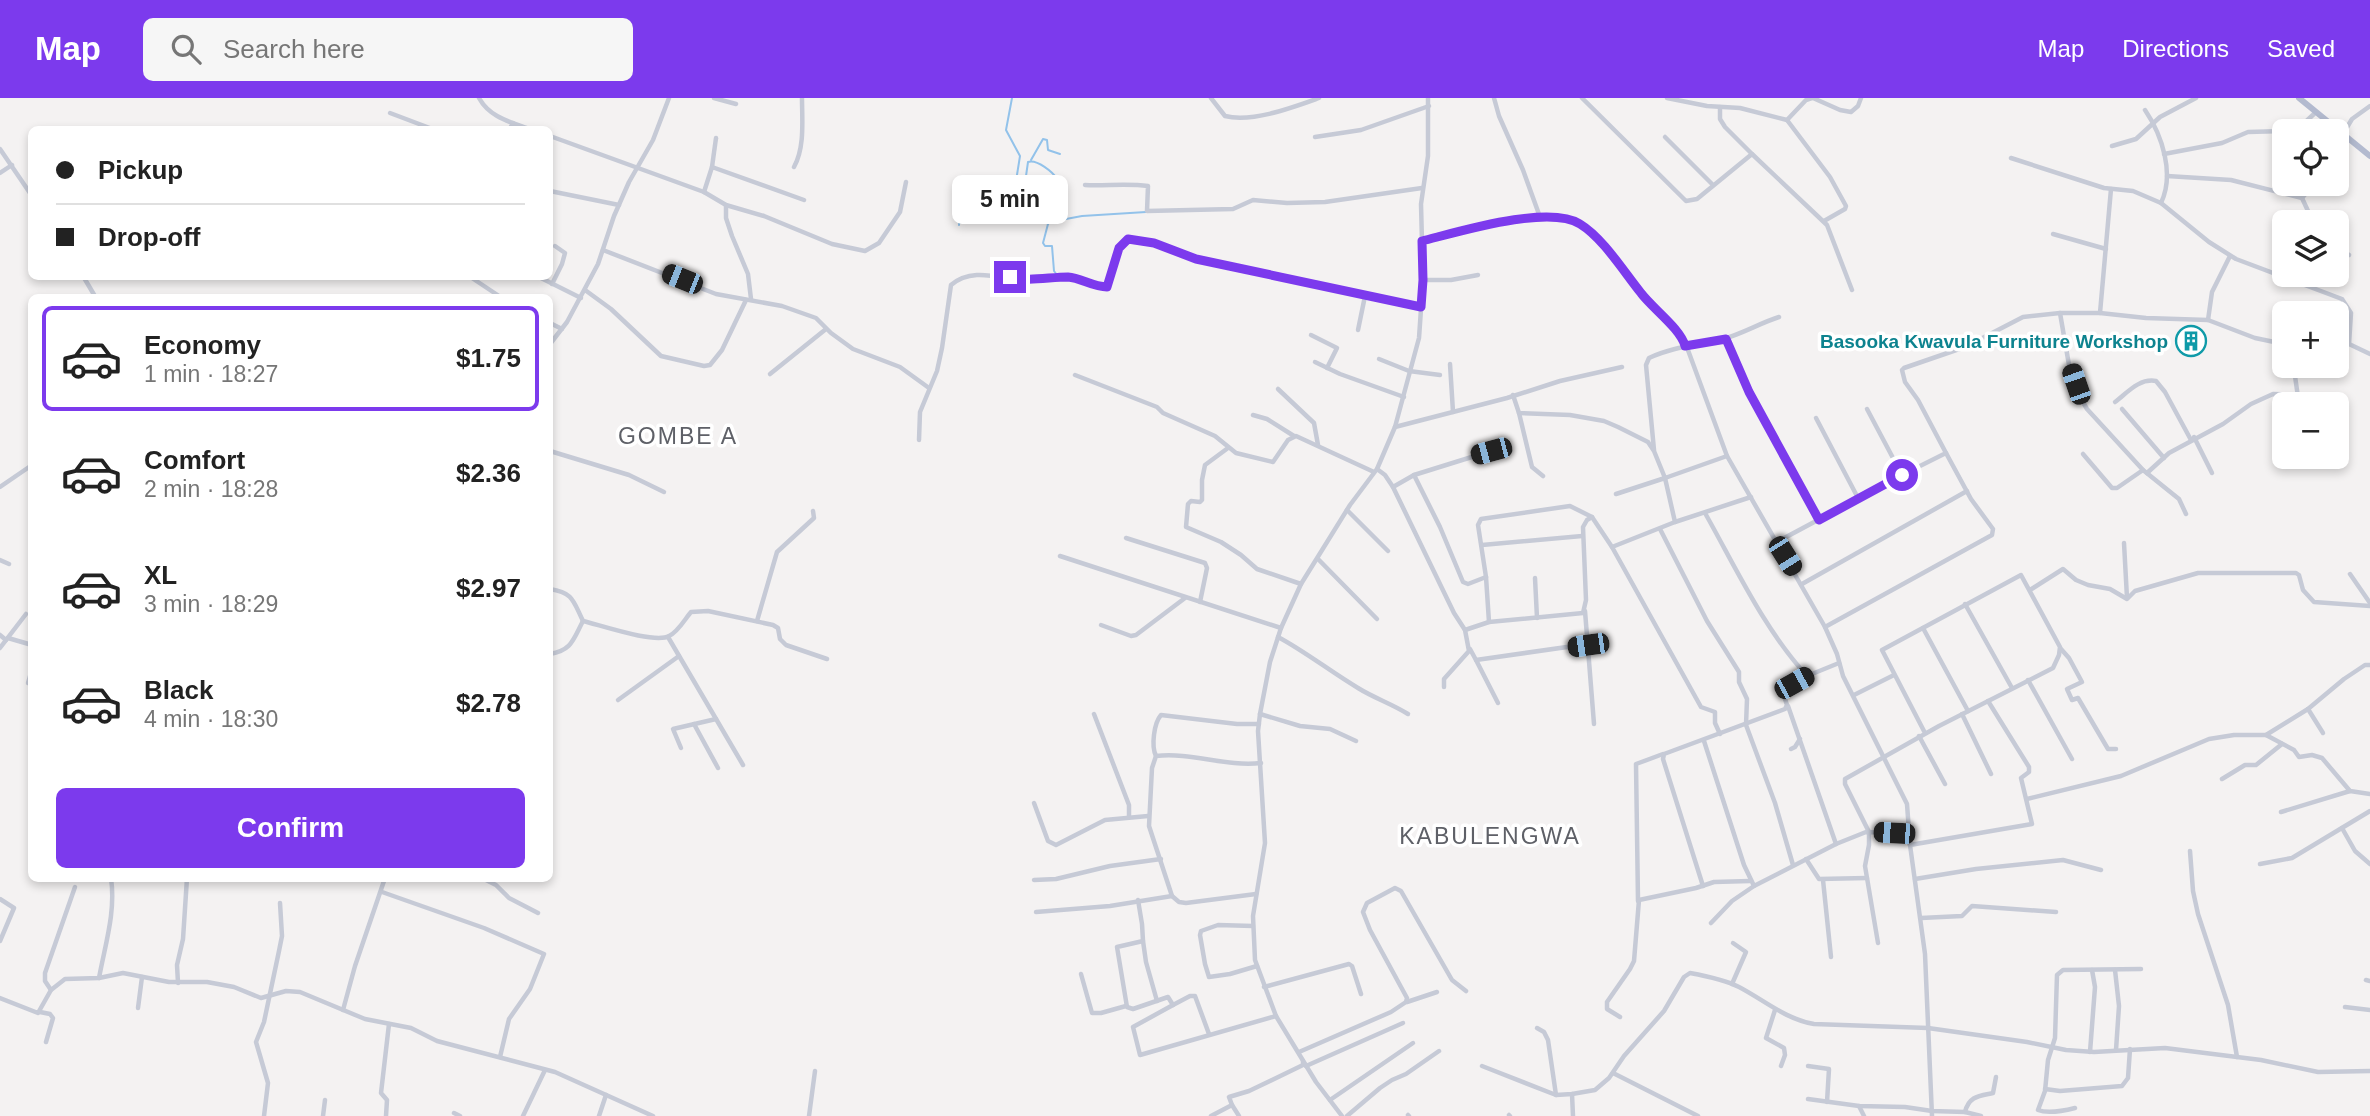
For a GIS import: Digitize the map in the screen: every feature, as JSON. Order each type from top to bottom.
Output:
[{"type":"main road","points":[[2300,98],[2325,119]]},
{"type":"main road","points":[[2349,138],[2370,156]]},
{"type":"street","points":[[479,98],[487,110],[521,126]]},
{"type":"street","points":[[553,340],[585,290],[669,98]]},
{"type":"street","points":[[714,98],[736,104]]},
{"type":"street","points":[[794,167],[802,136],[802,98]]},
{"type":"street","points":[[1211,98],[1225,116],[1241,118],[1319,98]]},
{"type":"street","points":[[1430,98],[1428,156],[1422,188],[1423,280],[1419,338],[1395,427],[1376,470],[1347,510],[1301,584],[1281,628],[1270,662],[1259,724],[1265,843],[1253,926],[1257,966],[1276,1016],[1329,1100],[1344,1116],[1380,1088],[1439,1051]]},
{"type":"street","points":[[1494,98],[1540,217]]},
{"type":"street","points":[[1582,98],[1686,201],[1697,199],[1712,184],[1752,154]]},
{"type":"street","points":[[1667,98],[1733,107],[1787,120],[1830,177],[1845,205],[1845,209],[1824,221]]},
{"type":"street","points":[[1733,107],[1734,98]]},
{"type":"street","points":[[1787,120],[1806,100],[1813,98],[1840,110],[1851,111],[1858,106],[1861,98]]},
{"type":"street","points":[[2112,146],[2136,139],[2170,110],[2196,98]]},
{"type":"street","points":[[1315,137],[1360,130],[1429,106]]},
{"type":"street","points":[[2349,128],[2352,119],[2370,106]]},
{"type":"street","points":[[1720,107],[1720,119],[1726,127],[1824,221],[1852,290]]},
{"type":"street","points":[[2145,110],[2154,124],[2164,154],[2167,186],[2161,204]]},
{"type":"street","points":[[2309,119],[2316,112]]},
{"type":"street","points":[[390,113],[424,126]]},
{"type":"street","points":[[2164,154],[2222,143],[2248,132],[2272,131]]},
{"type":"street","points":[[553,137],[704,192],[726,205],[764,216],[832,244],[865,251],[879,243],[900,212],[906,182]]},
{"type":"street","points":[[1665,137],[1712,184]]},
{"type":"street","points":[[704,192],[712,167],[716,138]]},
{"type":"street","points":[[0,149],[28,190]]},
{"type":"street","points":[[2011,158],[2111,189],[2133,191],[2161,204],[2230,256],[2343,301]]},
{"type":"street","points":[[0,173],[12,165]]},
{"type":"street","points":[[712,167],[804,200]]},
{"type":"street","points":[[2167,176],[2231,180],[2302,198],[2308,210]]},
{"type":"street","points":[[1085,185],[1117,186],[1132,183],[1148,186],[1147,211],[1233,209],[1253,200],[1325,202],[1422,188]]},
{"type":"street","points":[[2101,313],[2111,189]]},
{"type":"street","points":[[553,192],[620,205]]},
{"type":"street","points":[[585,290],[611,309],[661,356],[710,365],[722,350],[748,300],[748,274],[726,218],[726,205]]},
{"type":"street","points":[[1422,241],[1480,227],[1540,217],[1572,220],[1592,233],[1650,305],[1679,335],[1727,456],[1825,627],[1843,676],[1906,800],[1926,963],[1932,1113]]},
{"type":"street","points":[[2053,234],[2106,249]]},
{"type":"street","points":[[919,440],[920,412],[937,372],[942,348],[948,293],[957,279],[973,275],[1031,280],[1069,277],[1107,287],[1119,248],[1128,239],[1154,243],[1196,259],[1421,307]]},
{"type":"street","points":[[552,284],[565,253],[555,246]]},
{"type":"street","points":[[603,250],[716,294],[782,306],[816,317],[826,329],[853,349],[900,367],[929,388]]},
{"type":"street","points":[[2208,320],[2212,292],[2230,256]]},
{"type":"street","points":[[1423,280],[1451,280],[1478,275]]},
{"type":"street","points":[[475,280],[496,294]]},
{"type":"street","points":[[544,280],[581,298]]},
{"type":"street","points":[[1358,330],[1365,296]]},
{"type":"street","points":[[2060,313],[2066,355],[2080,397],[2095,419],[2145,471],[2179,499],[2186,514]]},
{"type":"street","points":[[1825,627],[1992,535],[1993,529],[1967,491],[1918,400],[1905,382],[1902,374],[1904,368],[1965,347],[2023,317],[2060,313],[2208,320],[2272,342]]},
{"type":"street","points":[[1654,451],[1646,362],[1652,356],[1685,346],[1726,339],[1779,317]]},
{"type":"street","points":[[553,325],[562,330]]},
{"type":"street","points":[[770,374],[826,329]]},
{"type":"street","points":[[1311,335],[1337,348],[1327,368]]},
{"type":"street","points":[[1726,339],[1749,392],[1819,520]]},
{"type":"street","points":[[2349,344],[2370,354]]},
{"type":"street","points":[[1379,359],[1409,371],[1440,375]]},
{"type":"street","points":[[1315,362],[1404,397]]},
{"type":"street","points":[[1450,364],[1453,412]]},
{"type":"street","points":[[1395,427],[1560,381],[1622,367]]},
{"type":"street","points":[[1075,375],[1157,407],[1214,436],[1228,448],[1271,463],[1294,436]]},
{"type":"street","points":[[2115,402],[2135,386],[2148,380],[2157,381],[2212,473]]},
{"type":"street","points":[[1278,389],[1314,423],[1318,445]]},
{"type":"street","points":[[2083,454],[2112,488],[2117,488],[2192,439],[2223,424],[2245,407],[2272,394]]},
{"type":"street","points":[[1513,395],[1532,467],[1543,476]]},
{"type":"street","points":[[1867,408],[1902,475]]},
{"type":"street","points":[[2122,409],[2164,458]]},
{"type":"street","points":[[1519,413],[1566,415],[1604,421],[1648,442],[1665,478],[1675,522]]},
{"type":"street","points":[[1253,415],[1267,419],[1294,436],[1385,475],[1456,618],[1465,630],[1469,648],[1498,703]]},
{"type":"street","points":[[1816,418],[1858,498]]},
{"type":"street","points":[[1228,448],[1205,465],[1203,498],[1200,502],[1191,501],[1188,504],[1187,528],[1221,542],[1257,569],[1301,584]]},
{"type":"street","points":[[1392,487],[1414,475],[1491,451]]},
{"type":"street","points":[[553,452],[629,475],[664,492]]},
{"type":"street","points":[[1775,543],[1946,453]]},
{"type":"street","points":[[1616,494],[1727,456]]},
{"type":"street","points":[[0,488],[28,468]]},
{"type":"street","points":[[1414,475],[1463,582],[1468,584],[1486,577]]},
{"type":"street","points":[[1802,584],[1967,491]]},
{"type":"street","points":[[1612,547],[1675,522],[1751,497]]},
{"type":"street","points":[[1489,622],[1479,520],[1566,506],[1574,508],[1592,517],[1612,547],[1701,707],[1714,712],[1720,734]]},
{"type":"street","points":[[1347,510],[1388,551]]},
{"type":"street","points":[[757,621],[777,552],[807,527],[814,518],[813,511]]},
{"type":"street","points":[[1705,513],[1752,597],[1789,654],[1807,676]]},
{"type":"street","points":[[1592,517],[1584,523],[1583,536],[1585,610],[1594,724]]},
{"type":"street","points":[[1660,529],[1707,621],[1740,671],[1739,681],[1746,699],[1746,725],[1775,803],[1793,864]]},
{"type":"street","points":[[1482,545],[1583,536]]},
{"type":"street","points":[[1126,538],[1205,563],[1207,568],[1200,602]]},
{"type":"street","points":[[2124,543],[2127,599]]},
{"type":"street","points":[[1060,556],[1281,628]]},
{"type":"street","points":[[1318,559],[1377,619]]},
{"type":"street","points":[[0,560],[9,564]]},
{"type":"street","points":[[2029,591],[2065,569],[2076,580],[2110,589],[2127,599]]},
{"type":"street","points":[[2127,599],[2135,591],[2198,573],[2296,573],[2299,575],[2302,590],[2314,602],[2370,605]]},
{"type":"street","points":[[1945,784],[1882,650],[2020,574],[2060,649],[2069,658],[2082,682],[2067,689],[2072,700],[2078,698],[2108,749],[2116,749]]},
{"type":"street","points":[[2350,574],[2370,605]]},
{"type":"street","points":[[1535,578],[1537,618]]},
{"type":"street","points":[[553,590],[568,594],[583,621]]},
{"type":"street","points":[[1101,625],[1136,635],[1186,598]]},
{"type":"street","points":[[1965,604],[2012,688]]},
{"type":"street","points":[[1465,630],[1489,622],[1581,614],[1585,610]]},
{"type":"street","points":[[583,621],[652,638],[668,637],[694,611],[708,611],[776,627],[780,639],[791,648],[827,659]]},
{"type":"street","points":[[0,648],[26,614]]},
{"type":"street","points":[[553,654],[570,647],[583,621]]},
{"type":"street","points":[[1923,628],[1965,712],[1991,774]]},
{"type":"street","points":[[0,635],[28,644]]},
{"type":"street","points":[[668,637],[743,765]]},
{"type":"street","points":[[1278,637],[1360,689],[1408,714]]},
{"type":"street","points":[[1476,660],[1588,645]]},
{"type":"street","points":[[1444,687],[1444,679],[1469,648]]},
{"type":"street","points":[[1878,943],[1865,866],[1870,845],[1869,832],[1845,779],[1965,712],[2053,668],[2060,649]]},
{"type":"street","points":[[618,701],[678,656]]},
{"type":"street","points":[[1836,844],[1782,690],[1839,663]]},
{"type":"street","points":[[2266,735],[2308,709],[2344,679],[2370,665]]},
{"type":"street","points":[[1854,695],[1894,675]]},
{"type":"street","points":[[2028,680],[2072,759]]},
{"type":"street","points":[[1910,845],[2030,824],[2033,821],[2021,778],[2029,772],[2029,768],[1988,701]]},
{"type":"street","points":[[1620,1017],[1607,1009],[1607,1002],[1634,961],[1638,901],[1636,764],[1746,725],[1784,709],[1787,705]]},
{"type":"street","points":[[2308,709],[2323,733]]},
{"type":"street","points":[[1094,714],[1129,805],[1129,817]]},
{"type":"street","points":[[1260,714],[1300,726],[1330,729],[1356,741]]},
{"type":"street","points":[[1256,894],[1179,902],[1172,896],[1161,859],[1150,835],[1148,816],[1152,768],[1156,756],[1153,751],[1156,723],[1161,715],[1259,724]]},
{"type":"street","points":[[681,748],[673,729],[716,719]]},
{"type":"street","points":[[694,724],[718,768]]},
{"type":"street","points":[[2026,799],[2121,776],[2209,739],[2234,735],[2266,735],[2299,757],[2312,755],[2322,758],[2350,791]]},
{"type":"street","points":[[1791,748],[1795,747],[1800,738]]},
{"type":"street","points":[[1704,741],[1754,887]]},
{"type":"street","points":[[2222,779],[2245,765],[2256,765],[2282,744]]},
{"type":"street","points":[[1664,754],[1663,759],[1703,886]]},
{"type":"street","points":[[1156,756],[1187,755],[1236,765],[1261,763]]},
{"type":"street","points":[[2281,812],[2350,791],[2370,794]]},
{"type":"street","points":[[1034,803],[1048,841],[1056,845],[1105,820],[1148,816]]},
{"type":"street","points":[[2260,864],[2291,858],[2370,811]]},
{"type":"street","points":[[2343,828],[2355,851],[2370,864]]},
{"type":"street","points":[[1711,923],[1732,901],[1754,887],[1793,864],[1836,844],[1869,832],[1909,834]]},
{"type":"street","points":[[2190,851],[2197,914],[2228,1005],[2237,1057]]},
{"type":"street","points":[[1034,880],[1056,879],[1110,866],[1161,859]]},
{"type":"street","points":[[1806,859],[1818,878],[1823,880],[1867,878]]},
{"type":"street","points":[[1915,879],[1976,869],[2063,860],[2101,870]]},
{"type":"street","points":[[1823,880],[1832,957]]},
{"type":"street","points":[[1638,901],[1714,882],[1750,881]]},
{"type":"street","points":[[99,978],[111,912],[111,882]]},
{"type":"street","points":[[178,983],[177,965],[183,939],[187,882]]},
{"type":"street","points":[[343,1010],[358,955],[384,882]]},
{"type":"street","points":[[489,882],[509,898],[538,913]]},
{"type":"street","points":[[51,990],[45,981],[45,973],[75,887]]},
{"type":"street","points":[[1406,1002],[1407,998],[1363,912],[1367,903],[1395,888],[1401,891],[1452,980],[1466,991]]},
{"type":"street","points":[[382,892],[484,928],[544,954],[530,989],[509,1019],[500,1057]]},
{"type":"street","points":[[1036,912],[1110,906],[1172,896]]},
{"type":"street","points":[[0,900],[13,905],[14,911],[0,941]]},
{"type":"street","points":[[1138,900],[1146,961],[1157,1001]]},
{"type":"street","points":[[264,1116],[268,1083],[256,1042],[264,1022],[282,936],[280,903]]},
{"type":"street","points":[[1920,918],[1959,916],[1972,906],[2056,912]]},
{"type":"street","points":[[1253,926],[1218,925],[1201,930],[1200,935],[1209,977],[1257,966]]},
{"type":"street","points":[[1126,1006],[1116,947],[1143,941]]},
{"type":"street","points":[[1732,984],[1746,952],[1733,943]]},
{"type":"street","points":[[1264,988],[1349,964],[1361,994]]},
{"type":"street","points":[[2075,1108],[2038,1111],[2055,1038],[2057,975],[2063,970],[2141,969]]},
{"type":"street","points":[[2090,1052],[2095,987],[2092,970]]},
{"type":"street","points":[[2115,970],[2119,1006],[2116,1050]]},
{"type":"street","points":[[40,1012],[51,990],[65,979],[99,978],[123,973],[178,983],[207,982],[234,987],[254,996],[269,996],[286,991],[300,992],[365,1020],[423,1032],[437,1041],[560,1073],[653,1116]]},
{"type":"street","points":[[1081,974],[1092,1013],[1126,1006],[1133,1009],[1168,997],[1172,1005]]},
{"type":"street","points":[[1482,1066],[1556,1095],[1595,1090],[1613,1073],[1624,1056],[1664,1011],[1687,975],[1695,974],[1732,984],[1776,1010],[1814,1024],[1928,1028],[2090,1052],[2130,1049],[2194,1050],[2318,1072],[2370,1071]]},
{"type":"street","points":[[138,1008],[142,977]]},
{"type":"street","points":[[1298,1052],[1391,1012],[1406,1002],[1437,992]]},
{"type":"street","points":[[1209,1034],[1195,996],[1172,1005],[1133,1027],[1140,1055],[1276,1016]]},
{"type":"street","points":[[0,999],[34,1013],[50,1014],[53,1018],[46,1042]]},
{"type":"street","points":[[2345,1007],[2370,1010]]},
{"type":"street","points":[[1776,1010],[1766,1038],[1784,1048],[1785,1055],[1781,1066]]},
{"type":"street","points":[[1306,1066],[1402,1023]]},
{"type":"street","points":[[386,1116],[387,1100],[381,1093],[390,1024]]},
{"type":"street","points":[[1537,1028],[1544,1032],[1548,1040],[1556,1095]]},
{"type":"street","points":[[1329,1100],[1413,1043]]},
{"type":"street","points":[[2045,1089],[2060,1091],[2122,1086],[2128,1078],[2130,1049]]},
{"type":"street","points":[[1238,1116],[1229,1097],[1249,1091],[1303,1065],[1303,1060]]},
{"type":"street","points":[[1808,1066],[1829,1069],[1827,1102]]},
{"type":"street","points":[[523,1116],[545,1070]]},
{"type":"street","points":[[809,1116],[816,1071]]},
{"type":"street","points":[[1613,1073],[1698,1116]]},
{"type":"street","points":[[1965,1112],[1967,1104],[1974,1097],[1993,1093],[1996,1077]]},
{"type":"street","points":[[1572,1094],[1573,1116]]},
{"type":"street","points":[[598,1116],[606,1095]]},
{"type":"street","points":[[323,1116],[325,1100]]},
{"type":"street","points":[[1808,1100],[1859,1106],[1905,1107],[1932,1113],[1965,1112],[1981,1116]]},
{"type":"street","points":[[1211,1116],[1232,1105]]},
{"type":"street","points":[[1859,1106],[1864,1116]]},
{"type":"waterway","points":[[1012,98],[1006,130],[1020,156],[1016,181]]},
{"type":"waterway","points":[[1031,160],[1043,139],[1047,140],[1048,150],[1060,154]]},
{"type":"waterway","points":[[1058,180],[1036,162],[1028,162],[1025,183],[1030,221],[1045,221],[1048,224],[1082,216],[1146,212]]},
{"type":"waterway","points":[[963,190],[965,185],[1024,181]]},
{"type":"waterway","points":[[959,225],[963,190],[977,192],[984,185]]},
{"type":"waterway","points":[[1048,224],[1043,243],[1045,246],[1052,246],[1054,271],[1057,275]]},
{"type":"place","name":"Basooka Kwavula Furniture Workshop","points":[[2191,341]]},
{"type":"district","name":"GOMBE A","points":[[678,436]]},
{"type":"district","name":"KABULENGWA","points":[[1490,836]]},
{"type":"route","points":[[1010,277],[1031,280],[1069,277],[1107,287],[1119,248],[1128,239],[1142,240],[1196,259],[1421,307],[1422,241],[1480,227],[1540,217],[1552,216],[1572,220],[1592,233],[1650,305],[1685,342],[1685,346],[1726,339],[1749,392],[1819,520],[1902,475]]}]
